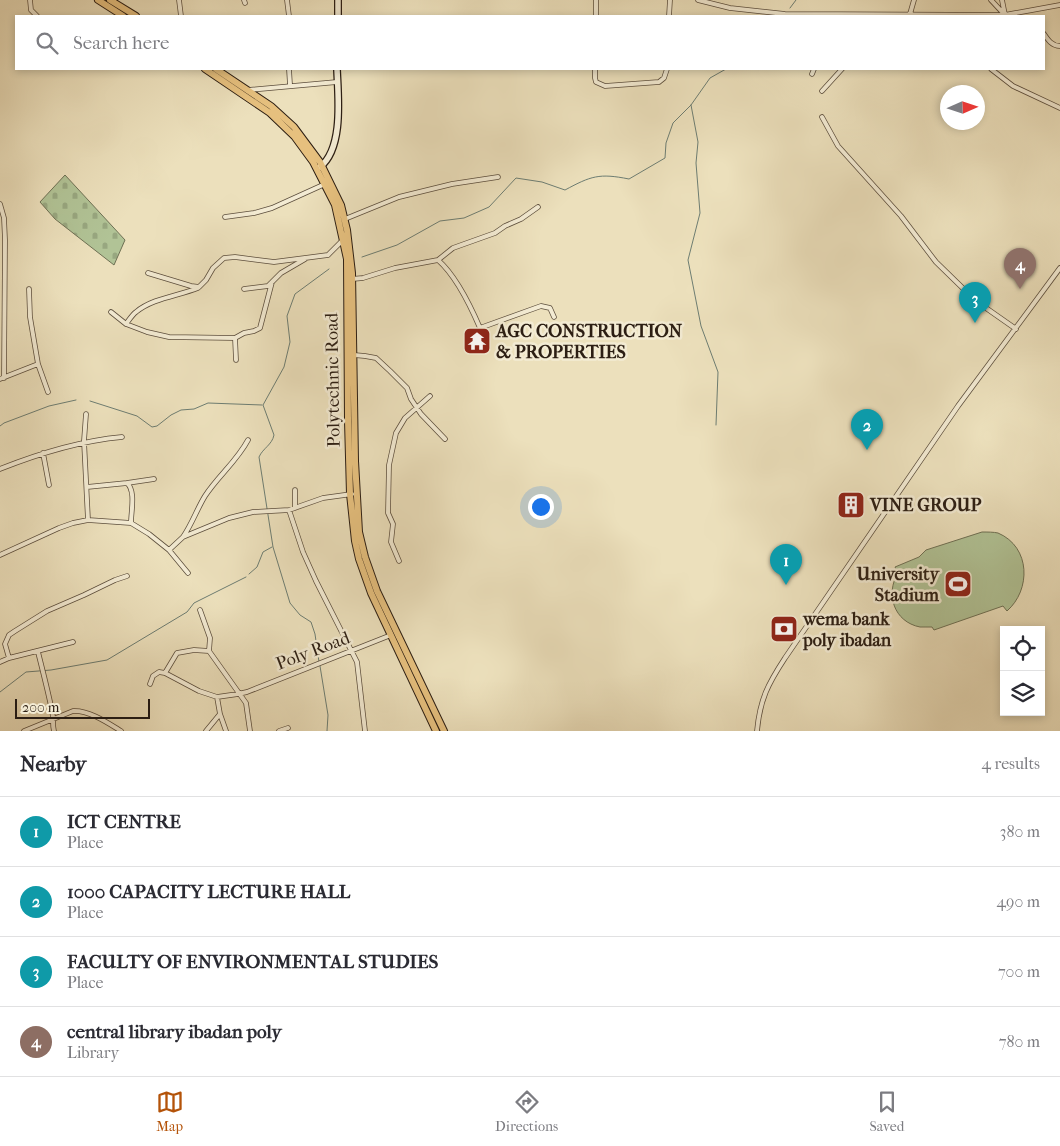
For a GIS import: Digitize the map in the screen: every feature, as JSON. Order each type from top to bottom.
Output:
[{"type":"main road","points":[[98,0],[121,15]]},
{"type":"main road","points":[[110,0],[134,15]]},
{"type":"main road","points":[[338,0],[338,15]]},
{"type":"main road","name":"Polytechnic Road","points":[[206,70],[270,114],[294,136],[318,164],[335,205],[347,259],[348,421],[353,494]]},
{"type":"main road","name":"Polytechnic Road","points":[[218,70],[272,106],[294,127],[336,194],[345,219],[351,256],[354,355],[352,524],[359,559],[371,593],[394,633],[433,716],[444,731]]},
{"type":"main road","points":[[318,164],[330,152],[336,135],[337,70]]},
{"type":"main road","name":"Polytechnic Road","points":[[433,716],[436,731]]},
{"type":"street","points":[[30,0],[31,10],[36,15]]},
{"type":"street","points":[[179,0],[180,15]]},
{"type":"street","points":[[288,0],[289,15]]},
{"type":"street","points":[[596,0],[596,15]]},
{"type":"street","points":[[669,15],[670,0]]},
{"type":"street","points":[[698,0],[730,8],[766,12],[841,15],[1005,15],[1060,4]]},
{"type":"street","points":[[910,14],[914,0]]},
{"type":"street","points":[[991,0],[1005,15]]},
{"type":"street","points":[[1002,0],[1005,15]]},
{"type":"street","points":[[1045,36],[1048,41],[1056,46],[1060,46]]},
{"type":"street","points":[[289,70],[290,85]]},
{"type":"street","points":[[595,70],[594,78],[596,82],[605,86],[659,82],[667,74],[667,70]]},
{"type":"street","points":[[822,91],[841,70]]},
{"type":"street","points":[[993,70],[1013,86],[1060,108]]},
{"type":"street","points":[[248,90],[338,82]]},
{"type":"street","points":[[822,117],[838,146],[900,216],[936,262],[976,302],[1016,329]]},
{"type":"street","points":[[345,219],[399,197],[452,184],[498,177]]},
{"type":"street","points":[[225,217],[272,208],[325,184]]},
{"type":"street","points":[[0,204],[4,218],[2,378],[38,364]]},
{"type":"street","points":[[352,279],[438,260],[453,248],[495,233],[538,207]]},
{"type":"street","points":[[126,324],[136,312],[149,305],[166,297],[200,287],[213,268],[224,258],[235,257],[274,262],[328,255],[337,248],[343,239]]},
{"type":"street","points":[[244,289],[263,288],[281,273],[306,258]]},
{"type":"street","points":[[438,260],[447,268],[474,312],[480,328],[541,306],[550,308],[554,317]]},
{"type":"street","points":[[756,731],[761,700],[776,670],[814,612],[958,406],[1060,268]]},
{"type":"street","points":[[148,273],[200,287]]},
{"type":"street","points":[[110,312],[126,324],[169,337],[235,338],[260,328],[272,282]]},
{"type":"street","points":[[29,289],[30,317],[38,364],[48,392]]},
{"type":"street","points":[[235,338],[236,360]]},
{"type":"street","points":[[354,355],[376,358],[407,388],[416,407],[445,439]]},
{"type":"street","points":[[399,561],[391,542],[393,524],[388,513],[389,466],[396,433],[405,418],[430,396]]},
{"type":"street","points":[[86,414],[84,441],[88,520]]},
{"type":"street","points":[[0,469],[43,453],[84,441],[122,437]]},
{"type":"street","points":[[183,537],[195,511],[240,455],[248,440]]},
{"type":"street","points":[[43,453],[49,485]]},
{"type":"street","points":[[87,487],[154,479]]},
{"type":"street","points":[[127,483],[130,485],[132,493],[131,523]]},
{"type":"street","points":[[294,508],[295,490]]},
{"type":"street","points":[[169,550],[183,537],[229,518],[253,512],[289,510],[323,498],[353,494]]},
{"type":"street","points":[[289,510],[303,552],[352,651],[359,671],[365,731]]},
{"type":"street","points":[[0,555],[59,528],[88,520],[131,523],[169,550],[188,573]]},
{"type":"street","points":[[9,658],[5,644],[9,635],[47,611],[127,576]]},
{"type":"street","points":[[200,610],[210,638],[210,651],[238,694],[244,698],[250,731]]},
{"type":"street","name":"Poly Road","points":[[217,697],[247,692],[394,633]]},
{"type":"street","points":[[0,662],[73,642]]},
{"type":"street","points":[[164,673],[177,653],[194,650],[210,651]]},
{"type":"street","points":[[38,652],[54,719],[52,724],[54,731]]},
{"type":"street","points":[[150,684],[156,673],[159,672],[199,691],[217,697],[226,731]]},
{"type":"street","points":[[24,731],[81,710],[122,731]]},
{"type":"street","points":[[206,731],[220,714]]},
{"type":"street","points":[[279,731],[288,728]]},
{"type":"green space","points":[[65,175],[125,240],[114,265],[55,219],[40,202]]},
{"type":"green space","name":"University Stadium","points":[[982,532],[998,533],[1009,540],[1017,548],[1022,558],[1024,569],[1020,592],[1015,602],[1007,611],[1003,606],[934,630],[932,627],[920,627],[911,624],[904,619],[894,606],[892,598],[894,581],[898,573],[895,567],[919,557],[926,550]]},
{"type":"waterway","points":[[790,8],[796,0]]},
{"type":"waterway","points":[[362,257],[397,245],[440,221],[464,218],[489,207],[516,178],[542,182],[565,190],[596,177],[610,176],[629,179],[665,158],[666,143],[673,123],[691,105],[710,78],[724,70]]},
{"type":"waterway","points":[[691,105],[698,142],[696,163],[700,213],[688,260],[701,326],[718,372],[716,425]]},
{"type":"waterway","points":[[319,662],[315,634],[311,622],[300,615],[290,603],[273,547],[259,457],[274,435],[263,405],[284,367],[290,342],[287,316],[295,294],[329,269]]},
{"type":"waterway","points":[[0,426],[49,406],[76,400]]},
{"type":"waterway","points":[[90,401],[137,416],[152,427],[157,426],[181,410],[194,409],[208,403],[262,405]]},
{"type":"waterway","points":[[249,574],[257,567],[263,552],[272,547]]},
{"type":"waterway","points":[[0,692],[26,672],[51,670],[107,660],[187,612],[194,603],[246,577]]},
{"type":"waterway","points":[[320,666],[328,715],[327,731]]},
{"type":"place","name":"central library ibadan poly","points":[[1020,289]]},
{"type":"place","name":"FACULTY OF ENVIRONMENTAL STUDIES","points":[[975,323]]},
{"type":"place","name":"AGC CONSTRUCTION & PROPERTIES","points":[[477,341]]},
{"type":"place","name":"1000 CAPACITY LECTURE HALL","points":[[867,450]]},
{"type":"place","name":"VINE GROUP","points":[[851,505]]},
{"type":"place","name":"University Stadium","points":[[958,584]]},
{"type":"place","name":"ICT CENTRE","points":[[786,585]]},
{"type":"place","name":"wema bank poly ibadan","points":[[784,629]]}]
